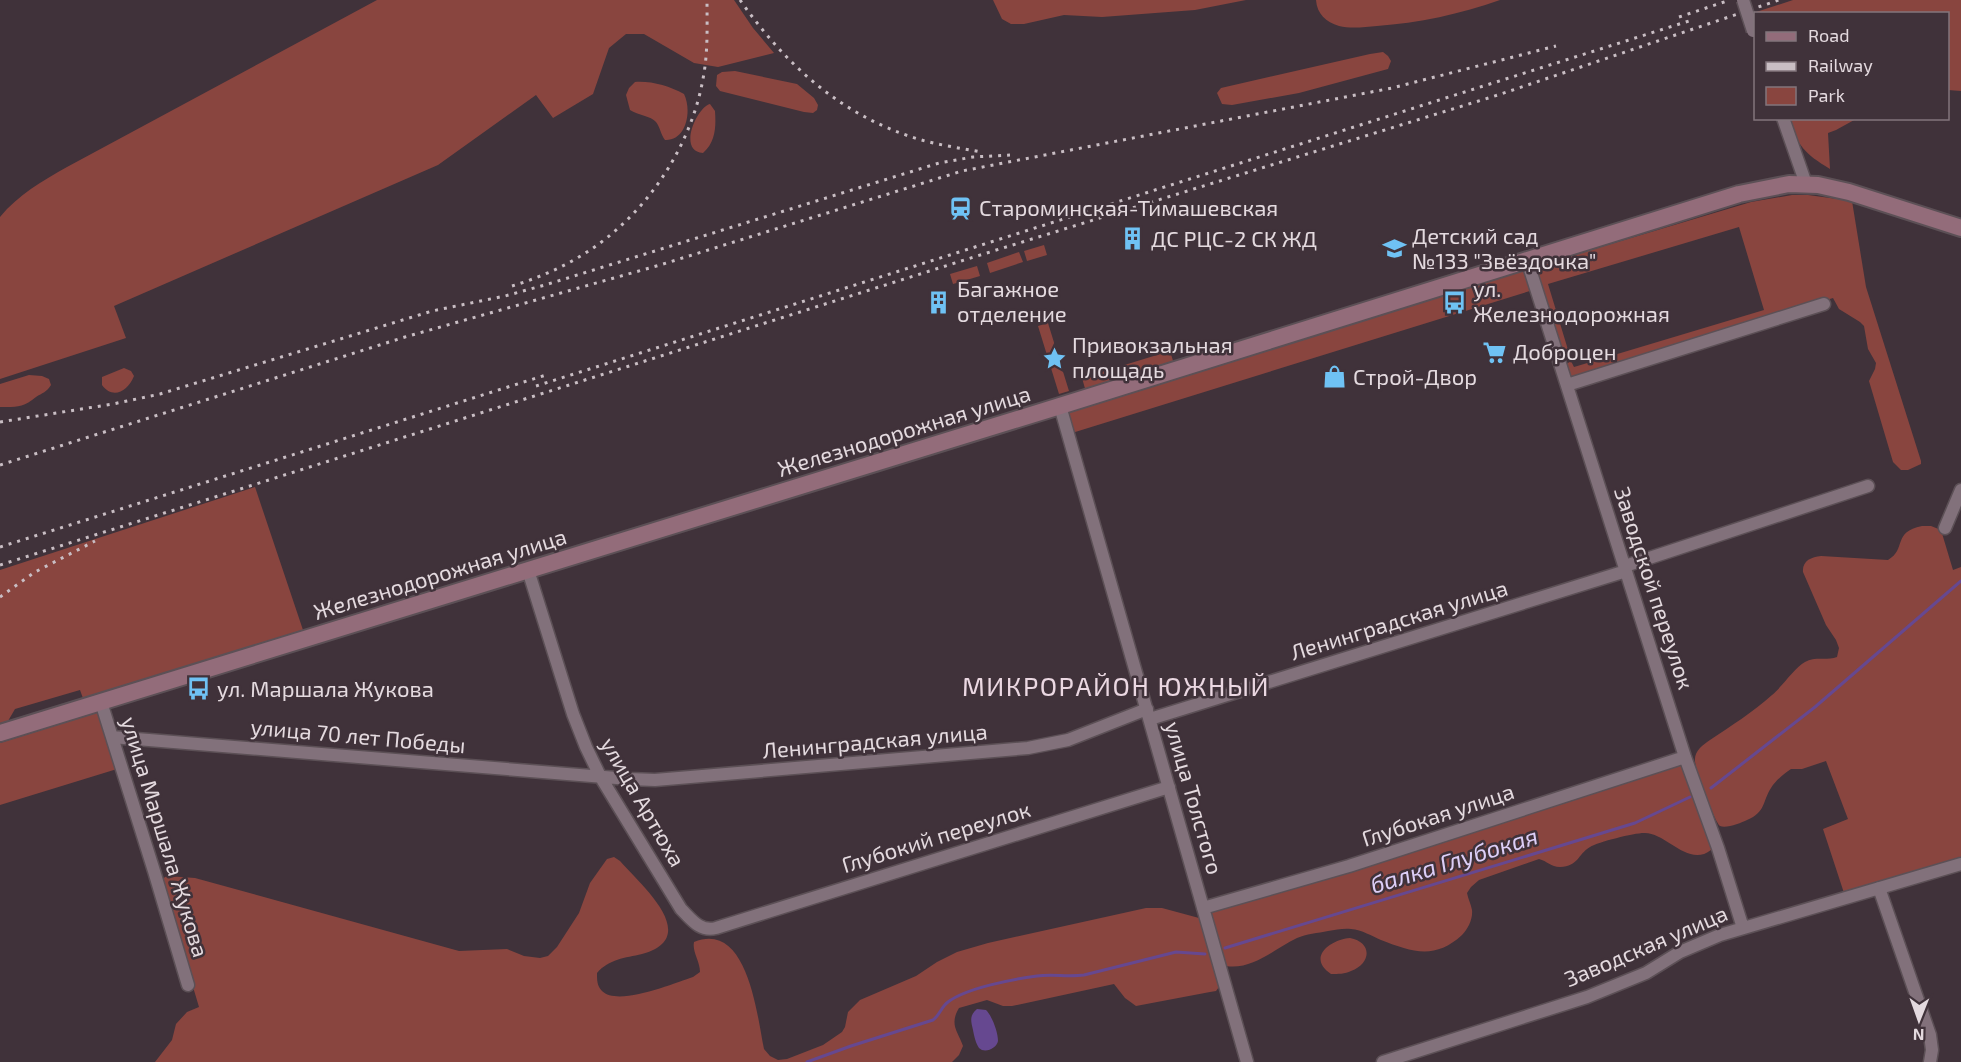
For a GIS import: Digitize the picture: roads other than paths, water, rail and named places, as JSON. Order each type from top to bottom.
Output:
[{"type":"main road","name":"Железнодорожная улица","points":[[0,733],[1739,195],[1769,188],[1806,184],[1850,192],[1961,228]]},
{"type":"street","points":[[1743,0],[1754,34]]},
{"type":"street","points":[[1784,120],[1806,184]]},
{"type":"street","name":"Заводской переулок","points":[[1527,261],[1685,757],[1718,848],[1743,928]]},
{"type":"street","points":[[1567,385],[1824,304]]},
{"type":"street","name":"улица Толстого","points":[[1060,406],[1247,1062]]},
{"type":"street","name":"Ленинградская улица","points":[[600,776],[629,780],[698,777],[1028,748],[1068,740],[1625,569],[1868,486]]},
{"type":"street","points":[[1945,528],[1961,489]]},
{"type":"street","name":"улица Артюха","points":[[528,570],[573,714],[600,776],[681,909],[701,928],[716,928]]},
{"type":"street","name":"улица Маршала Жукова","points":[[101,702],[188,985]]},
{"type":"street","name":"улица 70 лет Победы","points":[[112,737],[600,776]]},
{"type":"street","name":"Глубокая улица","points":[[1203,908],[1349,866],[1685,757]]},
{"type":"street","name":"Глубокий переулок","points":[[716,928],[1169,787]]},
{"type":"street","name":"Заводская улица","points":[[1383,1062],[1587,997],[1646,973],[1680,952],[1743,928],[1961,864]]},
{"type":"street","points":[[1879,888],[1930,1035],[1932,1050],[1930,1062]]},
{"type":"waterway","name":"балка Глубокая","points":[[1711,788],[1815,707],[1961,581]]},
{"type":"waterway","name":"балка Глубокая","points":[[1225,948],[1635,823],[1690,797]]},
{"type":"waterway","name":"балка Глубокая","points":[[807,1062],[933,1020],[946,1004],[956,997],[991,985],[1037,976],[1084,975],[1176,952],[1205,954]]},
{"type":"railway","points":[[512,286],[569,263],[609,236],[648,197],[664,174],[690,125],[698,99],[706,55],[707,0]]},
{"type":"railway","points":[[740,0],[776,46],[817,85],[840,102],[890,129],[918,139],[981,152]]},
{"type":"railway","points":[[1679,17],[1730,0]]},
{"type":"railway","points":[[0,565],[977,256],[1498,95],[1779,0]]},
{"type":"railway","points":[[536,386],[1692,20]]},
{"type":"railway","points":[[0,465],[405,337],[660,265],[962,171],[1392,88],[1556,46]]},
{"type":"railway","points":[[0,422],[160,394],[432,311],[545,285],[939,163],[973,157],[1010,155]]},
{"type":"railway","points":[[0,547],[546,375]]},
{"type":"railway","points":[[0,597],[35,572],[95,541]]},
{"type":"place","name":"Староминская-Тимашевская","points":[[961,208]]},
{"type":"place","name":"ДС РЦС-2 СК ЖД","points":[[1133,239]]},
{"type":"place","name":"Детский сад №133 \"Звёздочка\"","points":[[1394,249]]},
{"type":"place","name":"Багажное отделение","points":[[939,302]]},
{"type":"place","name":"ул. Железнодорожная","points":[[1455,302]]},
{"type":"place","name":"Доброцен","points":[[1495,352]]},
{"type":"place","name":"Привокзальная площадь","points":[[1054,358]]},
{"type":"place","name":"Строй-Двор","points":[[1335,377]]},
{"type":"place","name":"ул. Маршала Жукова","points":[[199,689]]},
{"type":"district","name":"МИКРОРАЙОН ЮЖНЫЙ","points":[[1116,687]]}]
